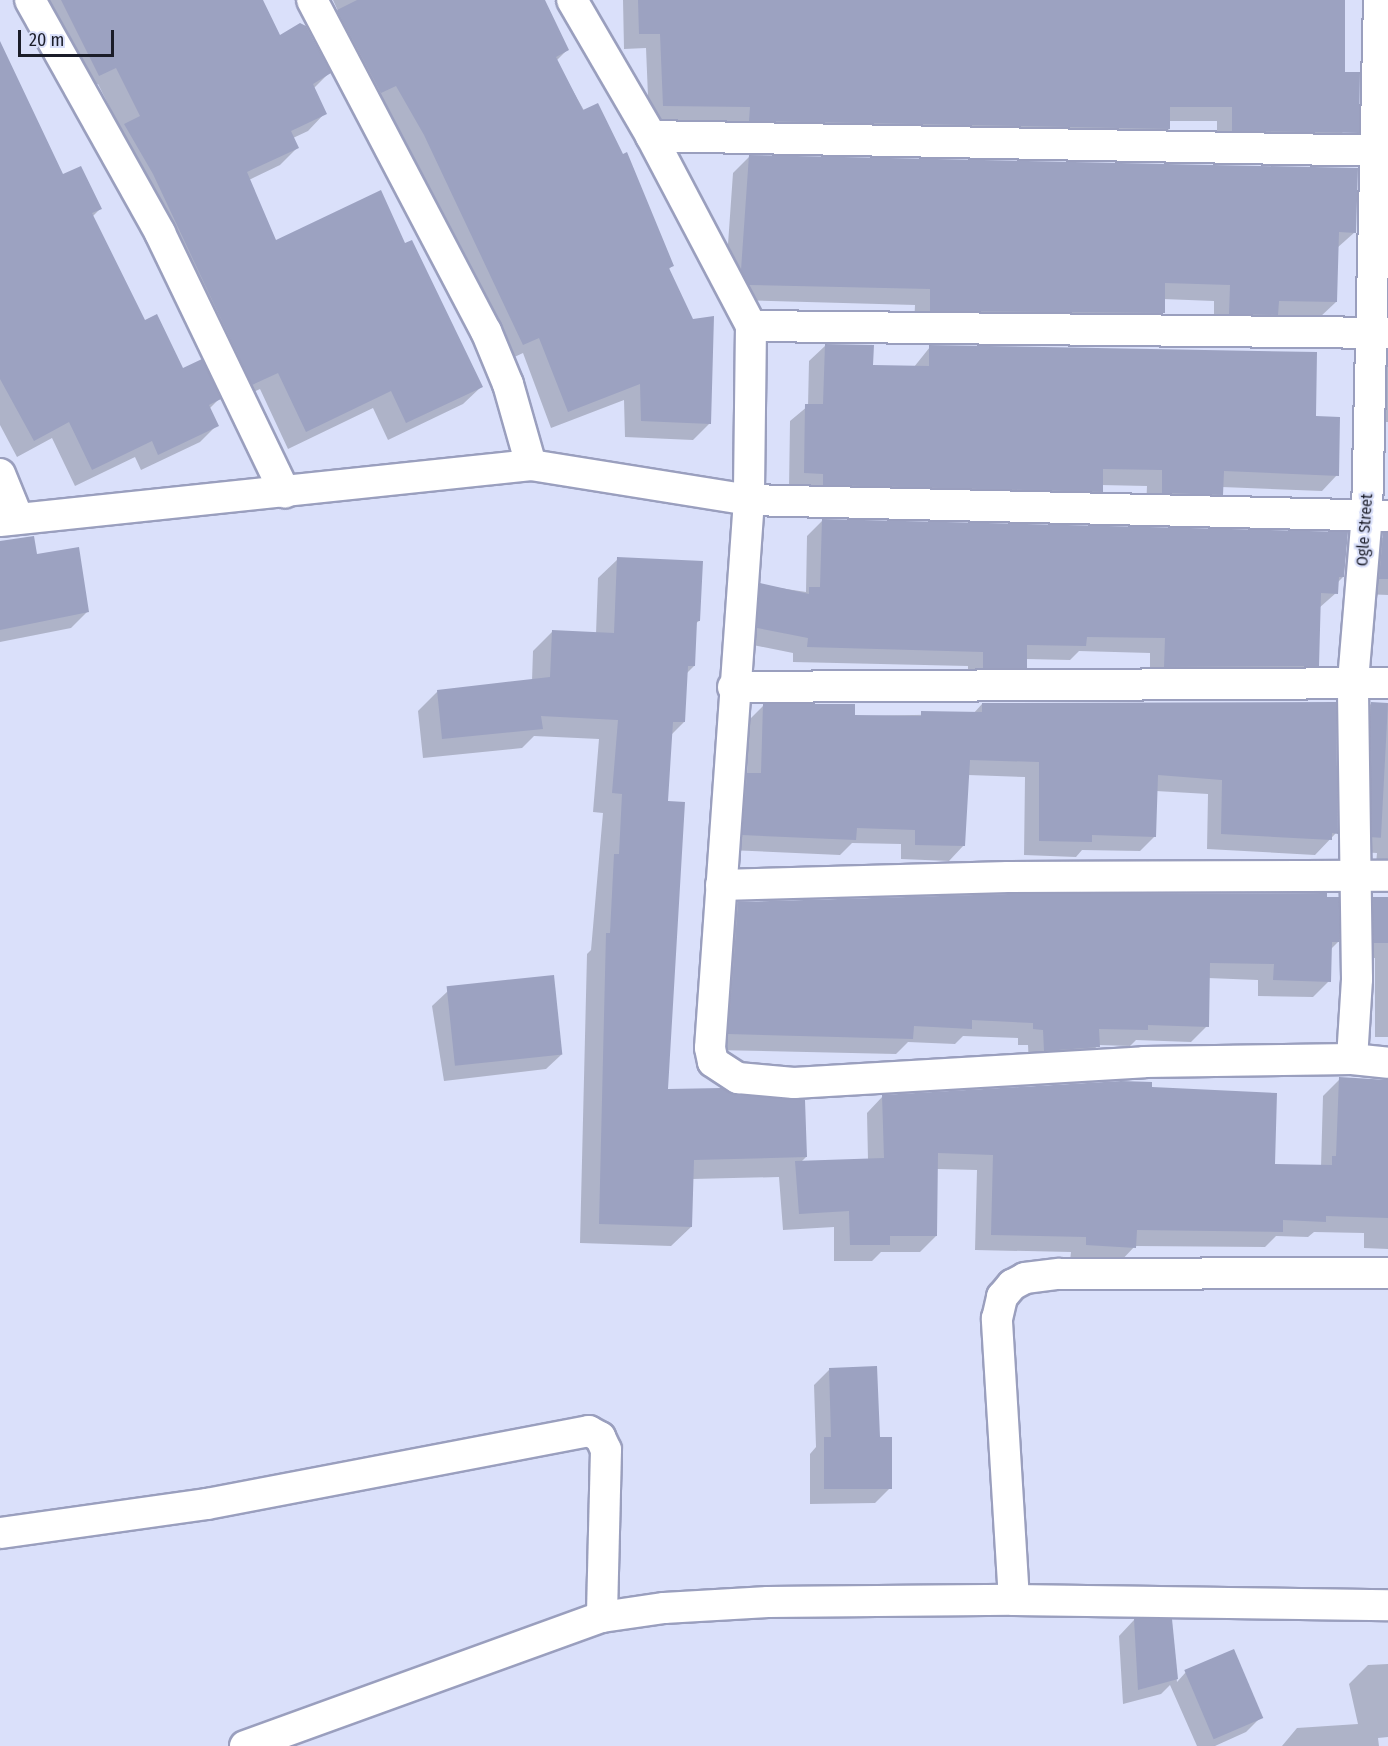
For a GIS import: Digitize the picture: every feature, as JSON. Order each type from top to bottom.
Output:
[{"type":"street","points":[[30,0],[160,232],[285,493]]},
{"type":"street","points":[[312,0],[486,331],[508,384],[531,465]]},
{"type":"street","points":[[572,0],[651,136],[751,326],[749,500],[733,687],[710,1048],[716,1066],[738,1078],[794,1083],[1144,1062],[1352,1059],[1388,1063]]},
{"type":"street","name":"Ogle Street","points":[[1352,1059],[1357,979],[1353,681],[1377,516],[1381,152],[1379,0]]},
{"type":"street","points":[[651,136],[1381,152]]},
{"type":"street","points":[[751,326],[1379,333]]},
{"type":"street","points":[[0,474],[9,519],[285,493],[531,465],[749,500],[1377,516]]},
{"type":"street","points":[[733,687],[1353,681],[1388,683]]},
{"type":"street","points":[[721,885],[1008,877],[1388,876]]},
{"type":"street","points":[[1014,1600],[997,1319],[1002,1297],[1012,1285],[1025,1278],[1060,1274],[1388,1273]]},
{"type":"street","points":[[0,1533],[207,1504],[589,1431],[600,1437],[606,1450],[602,1617]]},
{"type":"street","points":[[245,1746],[303,1736],[602,1617],[664,1608],[768,1602],[1014,1600],[1388,1605]]},
{"type":"building","points":[[61,0],[263,0],[280,35],[300,23],[306,26],[331,73],[313,84],[327,114],[291,131],[299,148],[247,172],[276,240],[381,190],[405,243],[412,240],[483,387],[406,423],[391,391],[306,432],[278,373],[252,385],[153,174],[124,124],[140,116],[116,68],[99,76]]},
{"type":"building","points":[[357,0],[545,0],[569,50],[556,57],[583,110],[598,103],[623,154],[627,152],[674,266],[669,268],[693,319],[714,316],[711,424],[641,421],[640,384],[568,412],[539,338],[523,345],[424,135],[396,86],[381,93],[337,10]]},
{"type":"building","points":[[638,0],[1345,0],[1345,72],[1360,72],[1359,133],[1232,131],[1232,107],[1170,107],[1170,129],[749,121],[750,107],[663,106],[660,34],[639,34]]},
{"type":"building","points":[[0,41],[63,174],[81,166],[102,209],[92,213],[145,320],[157,314],[183,368],[202,359],[221,399],[209,405],[219,426],[158,455],[152,441],[92,470],[69,422],[34,441],[0,379]]},
{"type":"building","points":[[749,155],[1358,168],[1356,233],[1339,232],[1337,302],[1279,301],[1278,315],[1229,314],[1230,285],[1165,283],[1165,313],[930,311],[930,289],[749,285],[741,270]]},
{"type":"building","points":[[825,344],[874,345],[873,365],[929,366],[929,345],[1317,352],[1316,416],[1340,417],[1339,476],[1224,471],[1223,495],[1162,493],[1162,470],[1103,469],[1103,492],[823,485],[823,474],[804,473],[805,404],[823,404]]},
{"type":"building","points":[[822,519],[1348,532],[1344,577],[1339,577],[1338,594],[1321,593],[1319,666],[1164,667],[1165,638],[1087,637],[1086,646],[1027,645],[1027,668],[983,668],[983,652],[807,647],[808,638],[757,628],[760,583],[809,594],[809,587],[820,587]]},
{"type":"building","points":[[1383,533],[1388,533],[1388,579],[1379,579]]},
{"type":"building","points":[[34,536],[37,554],[79,547],[89,612],[0,630],[0,541]]},
{"type":"building","points":[[617,557],[703,561],[695,666],[688,666],[685,722],[673,722],[668,801],[685,802],[668,1089],[722,1088],[736,1095],[805,1100],[807,1157],[694,1160],[692,1227],[599,1224],[606,933],[610,933],[614,854],[619,854],[622,794],[612,793],[618,720],[541,716],[543,729],[442,739],[437,690],[550,677],[552,630],[614,633]]},
{"type":"building","points":[[1336,702],[1338,834],[1332,833],[1332,840],[1221,834],[1222,780],[1158,775],[1156,837],[1092,835],[1092,842],[1039,841],[1039,762],[970,760],[965,846],[915,845],[915,830],[857,828],[856,840],[742,835],[747,773],[761,773],[763,704],[855,704],[855,715],[921,716],[921,711],[982,712],[982,703]]},
{"type":"building","points":[[1371,702],[1388,703],[1381,838],[1364,837]]},
{"type":"building","points":[[1327,893],[1327,897],[1339,897],[1339,942],[1332,942],[1331,982],[1273,980],[1274,964],[1210,963],[1209,1027],[1148,1025],[1148,1030],[1099,1029],[1100,1047],[1044,1051],[1043,1030],[1033,1029],[1033,1023],[972,1020],[972,1029],[914,1026],[913,1039],[728,1034],[738,902],[1008,894]]},
{"type":"building","points":[[1373,897],[1388,897],[1388,943],[1373,943]]},
{"type":"building","points":[[554,975],[562,1055],[455,1066],[447,986]]},
{"type":"building","points":[[1339,1077],[1388,1080],[1388,1218],[1326,1216],[1326,1222],[1283,1220],[1283,1232],[1137,1230],[1136,1248],[1086,1245],[1086,1237],[991,1235],[993,1155],[938,1153],[937,1236],[890,1236],[890,1245],[850,1245],[849,1211],[799,1214],[795,1161],[884,1158],[882,1095],[1121,1081],[1152,1082],[1152,1087],[1277,1093],[1275,1164],[1332,1165],[1332,1156],[1336,1156]]},
{"type":"building","points":[[877,1366],[880,1437],[892,1437],[892,1489],[824,1489],[824,1437],[831,1437],[829,1368]]},
{"type":"building","points":[[1134,1619],[1172,1619],[1178,1679],[1138,1690]]},
{"type":"building","points":[[1234,1649],[1263,1718],[1214,1739],[1184,1670]]}]
